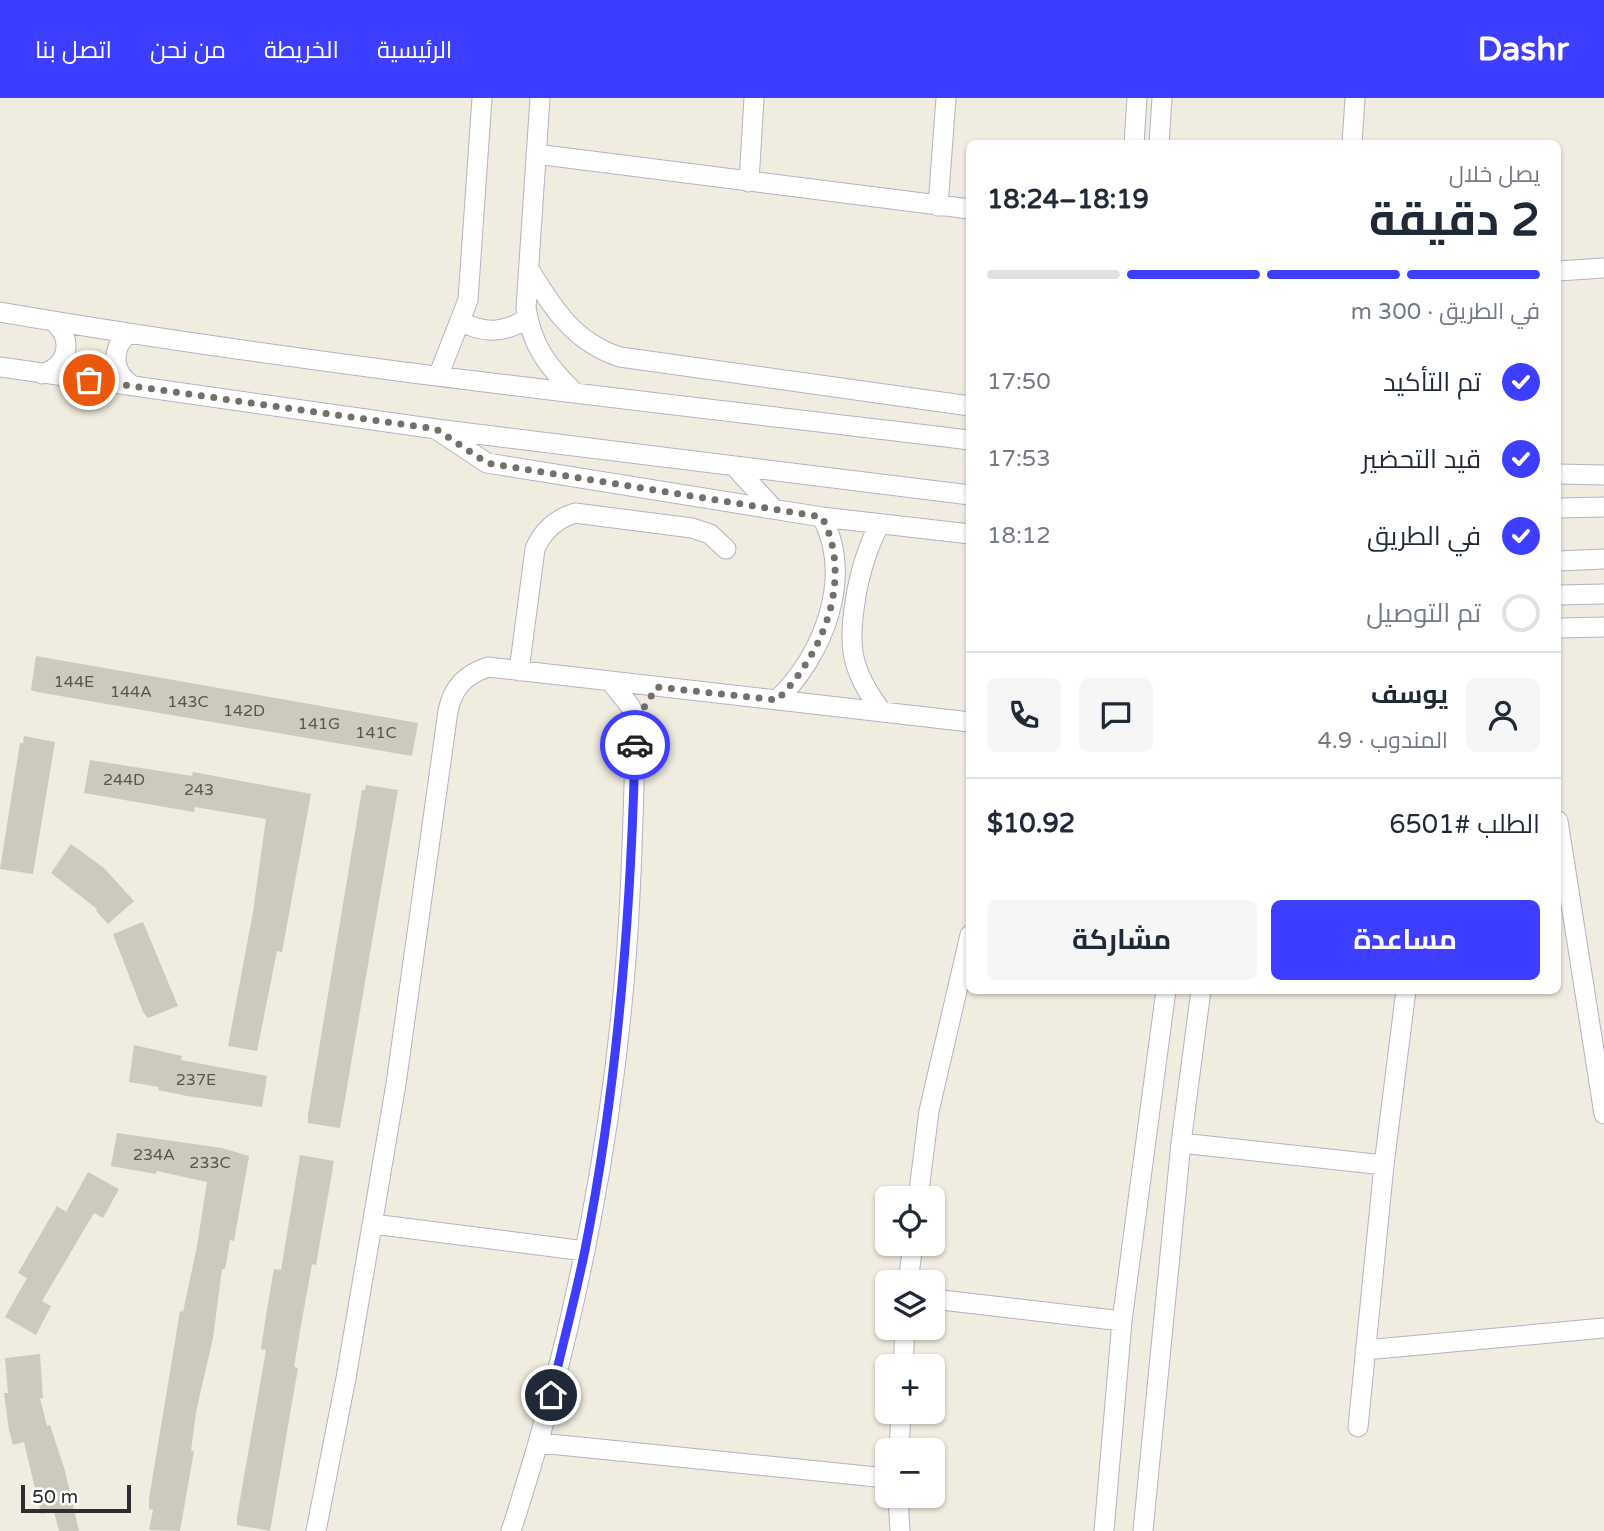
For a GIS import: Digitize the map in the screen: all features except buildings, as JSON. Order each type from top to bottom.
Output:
[{"type":"street","points":[[439,374],[462,322],[468,300],[482,98]]},
{"type":"street","points":[[540,98],[527,318],[540,355],[575,393]]},
{"type":"street","points":[[749,182],[754,98]]},
{"type":"street","points":[[939,206],[946,98]]},
{"type":"street","points":[[1134,140],[1137,98]]},
{"type":"street","points":[[1159,140],[1162,98]]},
{"type":"street","points":[[1352,140],[1355,98]]},
{"type":"street","points":[[536,154],[966,209]]},
{"type":"street","points":[[1561,271],[1604,268]]},
{"type":"street","points":[[529,269],[554,310],[573,332],[595,347],[620,357],[966,405]]},
{"type":"street","points":[[0,312],[129,333],[575,393],[966,440]]},
{"type":"street","points":[[462,322],[490,331],[510,328],[527,318]]},
{"type":"street","points":[[42,374],[57,368],[65,355],[64,332],[53,321]]},
{"type":"street","points":[[129,333],[119,344],[115,357],[122,377],[133,386]]},
{"type":"street","points":[[0,367],[436,429],[966,495]]},
{"type":"street","points":[[436,429],[487,463],[822,517],[966,534]]},
{"type":"street","points":[[734,466],[774,509]]},
{"type":"street","points":[[1561,474],[1604,475]]},
{"type":"street","points":[[1561,508],[1604,507]]},
{"type":"street","points":[[519,671],[535,549],[543,533],[557,521],[575,513],[692,528],[710,534],[726,549]]},
{"type":"street","points":[[777,700],[794,683],[822,635],[831,605],[836,558],[822,517]]},
{"type":"street","points":[[880,524],[863,562],[850,640],[856,667],[867,691],[883,712]]},
{"type":"street","points":[[836,558],[863,562]]},
{"type":"street","points":[[1561,561],[1604,559]]},
{"type":"street","points":[[1561,595],[1604,594]]},
{"type":"street","points":[[1561,628],[1604,627]]},
{"type":"street","points":[[822,635],[850,640]]},
{"type":"street","points":[[316,1531],[373,1224],[450,699],[456,687],[476,671],[488,667],[966,722]]},
{"type":"street","points":[[511,1531],[540,1443],[585,1251],[620,1015],[631,897],[636,720],[630,706],[611,682]]},
{"type":"street","points":[[636,720],[657,687]]},
{"type":"street","points":[[1562,875],[1604,1114]]},
{"type":"street","points":[[920,1186],[929,1111],[966,952]]},
{"type":"street","points":[[1104,1531],[1122,1321],[1165,994]]},
{"type":"street","points":[[1143,1531],[1181,1143],[1201,994]]},
{"type":"street","points":[[1358,1427],[1384,1164],[1405,994]]},
{"type":"street","points":[[1181,1143],[1384,1164]]},
{"type":"street","points":[[373,1224],[585,1251]]},
{"type":"street","points":[[945,1300],[1122,1321]]},
{"type":"street","points":[[1366,1350],[1604,1328]]},
{"type":"street","points":[[540,1443],[875,1477]]},
{"type":"street","points":[[899,1508],[900,1531]]},
{"type":"way so far","points":[[89,380],[436,429],[487,463],[822,517],[829,530],[836,558],[831,605],[822,635],[810,660],[794,683],[777,700],[657,687],[636,720],[635,745]]},
{"type":"route","points":[[551,1395],[585,1251],[620,1015],[631,897],[635,745]]}]
